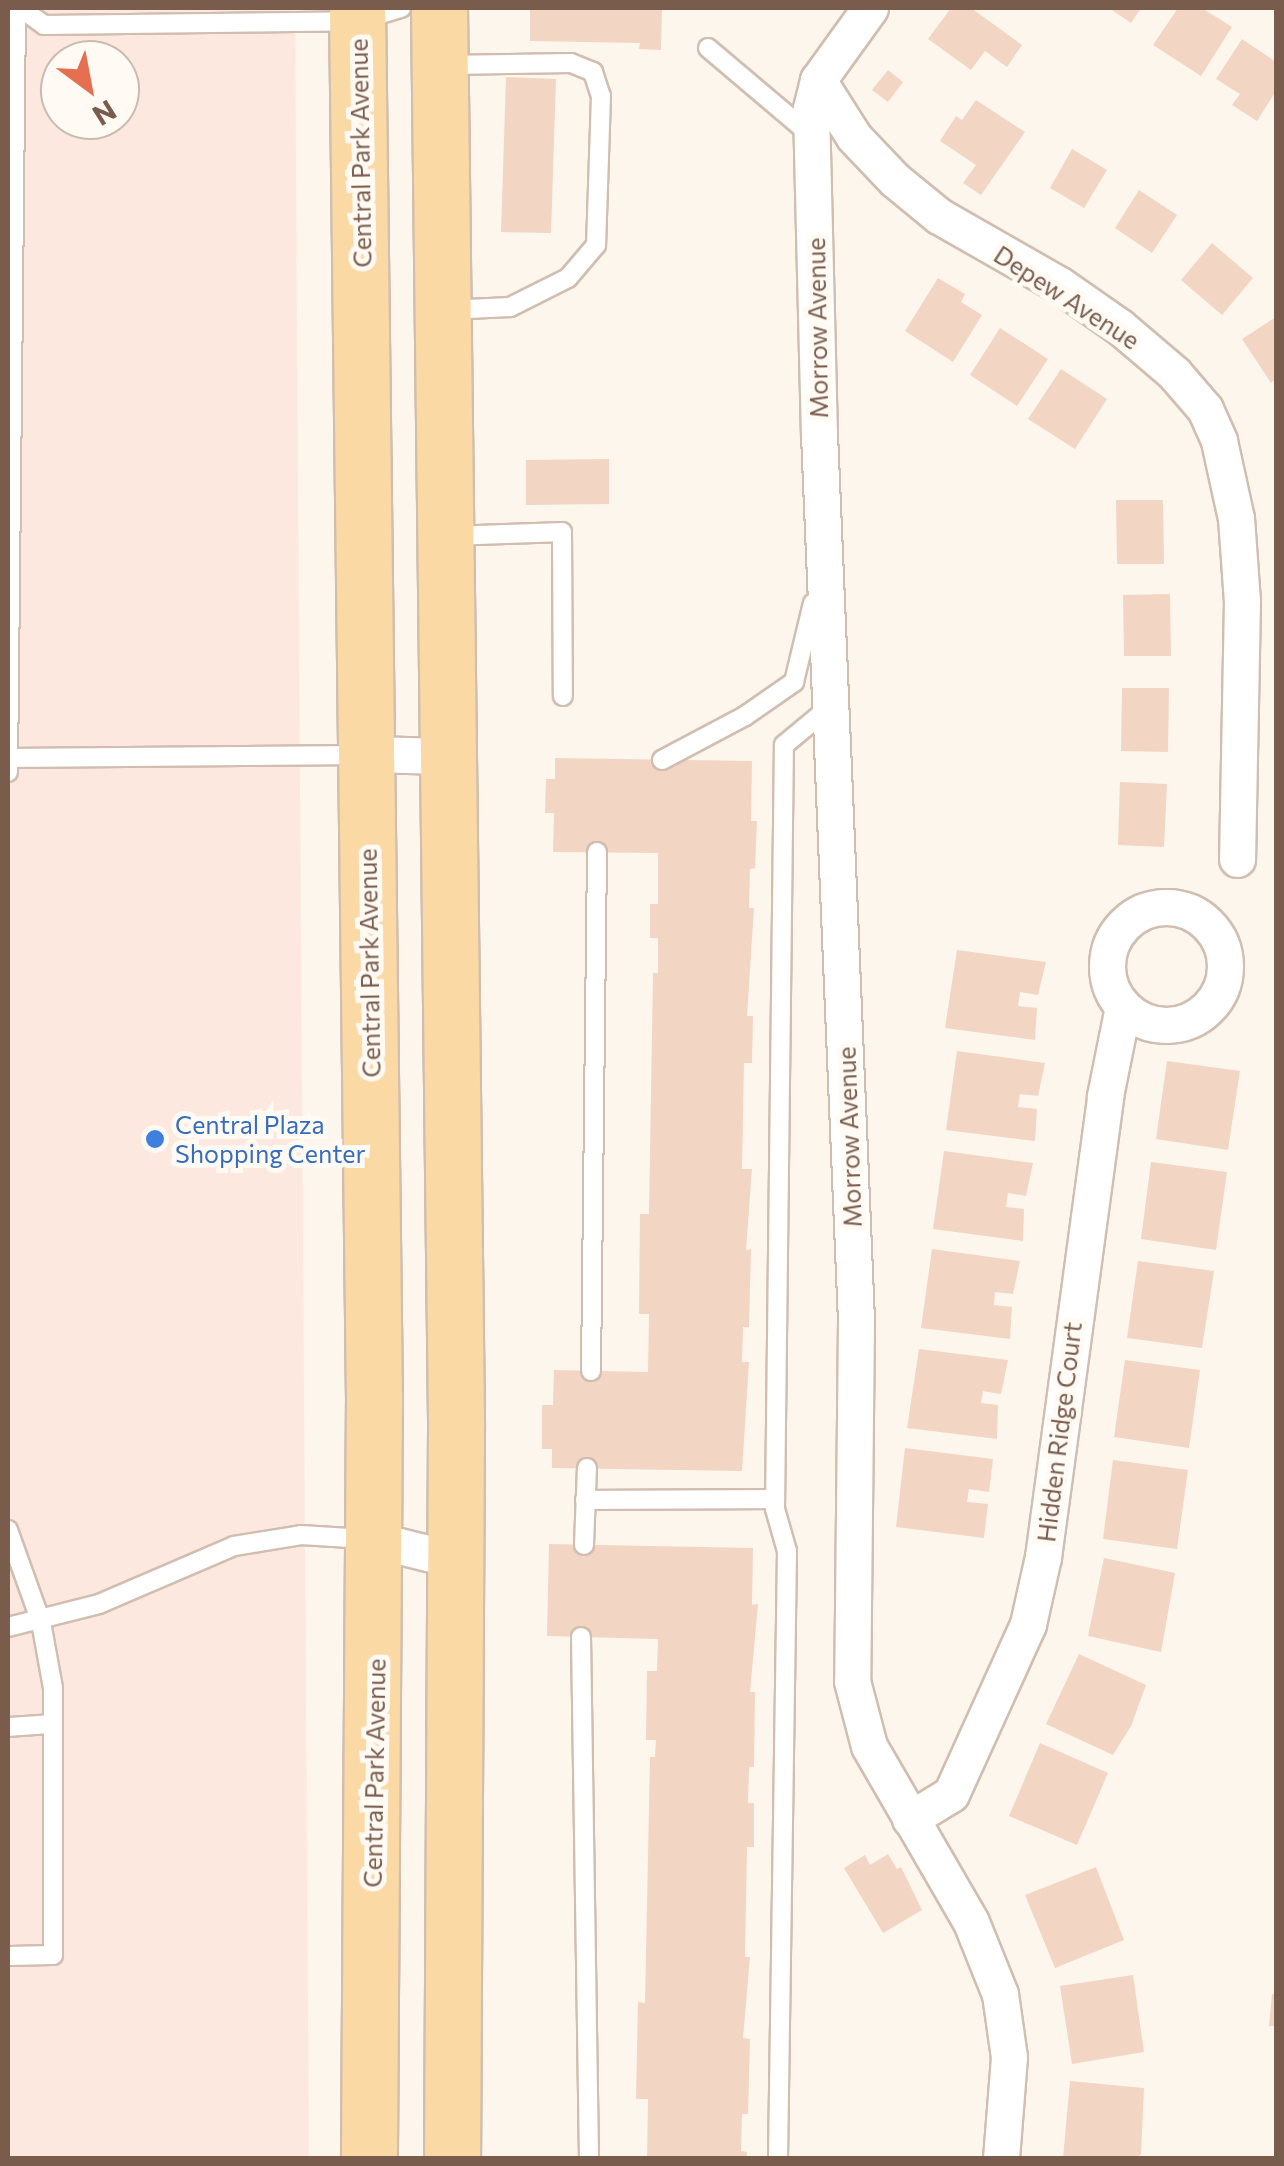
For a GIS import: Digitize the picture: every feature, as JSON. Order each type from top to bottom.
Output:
[{"type":"main road","points":[[438,8],[456,1560],[452,2158]]},
{"type":"main road","name":"Central Park Avenue","points":[[369,2158],[375,1540],[367,754],[372,12]]},
{"type":"street","points":[[818,80],[870,8]]},
{"type":"street","name":"Morrow Avenue","points":[[818,80],[811,109],[824,544],[856,1321],[852,1680],[869,1746],[971,1922],[1000,1994],[1010,2057],[1002,2158]]},
{"type":"street","name":"Depew Avenue","points":[[818,80],[854,137],[895,180],[940,216],[1060,285],[1120,327],[1174,372],[1205,409],[1219,441],[1236,518],[1241,584],[1237,860]]},
{"type":"street","points":[[367,754],[447,756]]},
{"type":"street","name":"Hidden Ridge Court","points":[[910,1819],[951,1794],[1028,1624],[1044,1557],[1105,1096],[1123,1007]]},
{"type":"street","points":[[375,1540],[456,1560]]},
{"type":"lane","points":[[18,8],[44,25],[372,12]]},
{"type":"lane","points":[[8,772],[18,8]]},
{"type":"lane","points":[[708,48],[812,136]]},
{"type":"lane","points":[[439,65],[570,64],[593,72],[601,96],[596,245],[568,278],[510,307],[442,310]]},
{"type":"lane","points":[[444,536],[562,532],[563,696]]},
{"type":"lane","points":[[662,760],[744,716],[794,682],[824,544]]},
{"type":"lane","points":[[778,2158],[787,1551],[775,1499],[784,745],[831,705]]},
{"type":"lane","points":[[8,758],[367,754]]},
{"type":"lane","points":[[590,1371],[597,852]]},
{"type":"lane","points":[[584,1545],[587,1468]]},
{"type":"lane","points":[[585,1500],[775,1499]]},
{"type":"lane","points":[[8,1530],[41,1622],[53,1688],[53,1954],[8,1956]]},
{"type":"lane","points":[[8,1628],[99,1604],[234,1546],[301,1535],[375,1540]]},
{"type":"lane","points":[[581,1637],[589,2158]]},
{"type":"lane","points":[[8,1727],[52,1724]]},
{"type":"shaded area","name":"Central Plaza Shopping Center","points":[[8,8],[295,8],[309,2158],[8,2158]]},
{"type":"building","points":[[530,8],[662,8],[661,50],[639,49],[640,43],[530,41]]},
{"type":"building","points":[[951,8],[971,8],[1022,45],[1007,67],[985,51],[971,70],[928,39]]},
{"type":"building","points":[[1109,8],[1141,8],[1131,23]]},
{"type":"building","points":[[1178,8],[1202,8],[1232,27],[1201,76],[1153,45]]},
{"type":"building","points":[[1242,39],[1276,62],[1276,91],[1257,121],[1232,105],[1240,94],[1216,79]]},
{"type":"building","points":[[888,70],[903,82],[888,102],[872,90]]},
{"type":"building","points":[[506,77],[556,79],[551,233],[501,232]]},
{"type":"building","points":[[976,100],[1025,132],[981,195],[963,183],[976,165],[940,141],[956,116],[962,120]]},
{"type":"building","points":[[1072,149],[1107,170],[1084,208],[1050,188]]},
{"type":"building","points":[[1139,190],[1177,215],[1152,253],[1115,228]]},
{"type":"building","points":[[1212,243],[1253,278],[1222,315],[1181,280]]},
{"type":"building","points":[[938,278],[965,294],[961,302],[982,315],[953,362],[905,331]]},
{"type":"building","points":[[1276,317],[1276,379],[1271,383],[1242,339]]},
{"type":"building","points":[[1000,328],[1048,359],[1017,406],[970,375]]},
{"type":"building","points":[[1061,369],[1107,399],[1075,449],[1028,419]]},
{"type":"building","points":[[609,459],[609,504],[526,505],[526,460]]},
{"type":"building","points":[[1116,500],[1163,500],[1164,564],[1117,564]]},
{"type":"building","points":[[1170,594],[1171,656],[1124,656],[1123,595]]},
{"type":"building","points":[[1122,688],[1169,688],[1168,752],[1121,751]]},
{"type":"building","points":[[555,758],[752,761],[751,821],[757,821],[755,868],[750,869],[749,908],[754,908],[747,1016],[753,1016],[752,1063],[744,1063],[742,1169],[752,1169],[746,1250],[751,1249],[749,1327],[743,1327],[742,1362],[749,1362],[742,1471],[552,1468],[552,1449],[542,1449],[542,1405],[553,1405],[554,1370],[648,1372],[649,1314],[639,1314],[640,1214],[649,1214],[653,973],[658,973],[658,938],[650,938],[650,904],[658,904],[658,853],[553,852],[554,813],[545,813],[546,779],[555,779]]},
{"type":"building","points":[[1120,782],[1167,784],[1164,847],[1118,845]]},
{"type":"building","points":[[957,950],[1046,962],[1038,995],[1020,992],[1018,1006],[1037,1008],[1035,1040],[945,1028]]},
{"type":"building","points":[[957,1051],[1045,1063],[1038,1096],[1020,1094],[1018,1107],[1037,1109],[1035,1141],[946,1130]]},
{"type":"building","points":[[1167,1061],[1240,1071],[1228,1150],[1156,1139]]},
{"type":"building","points":[[944,1151],[1033,1163],[1026,1196],[1008,1193],[1006,1207],[1024,1209],[1023,1241],[933,1229]]},
{"type":"building","points":[[1151,1162],[1227,1172],[1216,1250],[1141,1239]]},
{"type":"building","points":[[932,1249],[1020,1261],[1013,1294],[995,1292],[994,1305],[1012,1307],[1010,1339],[921,1328]]},
{"type":"building","points":[[1138,1261],[1214,1271],[1202,1348],[1127,1338]]},
{"type":"building","points":[[919,1349],[1008,1360],[1001,1394],[983,1391],[981,1403],[998,1405],[997,1439],[907,1428]]},
{"type":"building","points":[[1125,1360],[1200,1370],[1189,1448],[1114,1437]]},
{"type":"building","points":[[905,1448],[993,1459],[989,1492],[969,1489],[967,1502],[988,1504],[984,1538],[896,1527]]},
{"type":"building","points":[[1113,1460],[1188,1470],[1177,1549],[1103,1539]]},
{"type":"building","points":[[549,1544],[753,1548],[752,1605],[758,1604],[750,1692],[755,1692],[754,1767],[749,1767],[748,1803],[754,1803],[754,1847],[747,1847],[745,1957],[750,1957],[743,2038],[750,2039],[748,2114],[742,2114],[741,2151],[747,2152],[747,2158],[647,2158],[648,2099],[636,2099],[638,2002],[645,2003],[650,1757],[655,1757],[656,1740],[646,1740],[647,1671],[657,1671],[658,1639],[547,1636]]},
{"type":"building","points":[[1104,1558],[1175,1573],[1161,1652],[1088,1636]]},
{"type":"building","points":[[1079,1654],[1146,1685],[1131,1726],[1113,1755],[1046,1724]]},
{"type":"building","points":[[1040,1743],[1108,1773],[1077,1845],[1009,1816]]},
{"type":"building","points":[[888,1854],[897,1869],[901,1867],[922,1910],[883,1933],[844,1868],[865,1855],[870,1865]]},
{"type":"building","points":[[1096,1867],[1124,1940],[1055,1968],[1025,1895]]},
{"type":"building","points":[[1133,1975],[1144,2052],[1072,2064],[1060,1986]]},
{"type":"building","points":[[1272,1994],[1276,1994],[1276,2026],[1269,2026]]},
{"type":"building","points":[[1070,2081],[1144,2088],[1141,2154],[1137,2158],[1063,2158]]},
{"type":"place","name":"Central Plaza Shopping Center","points":[[155,1139]]}]
